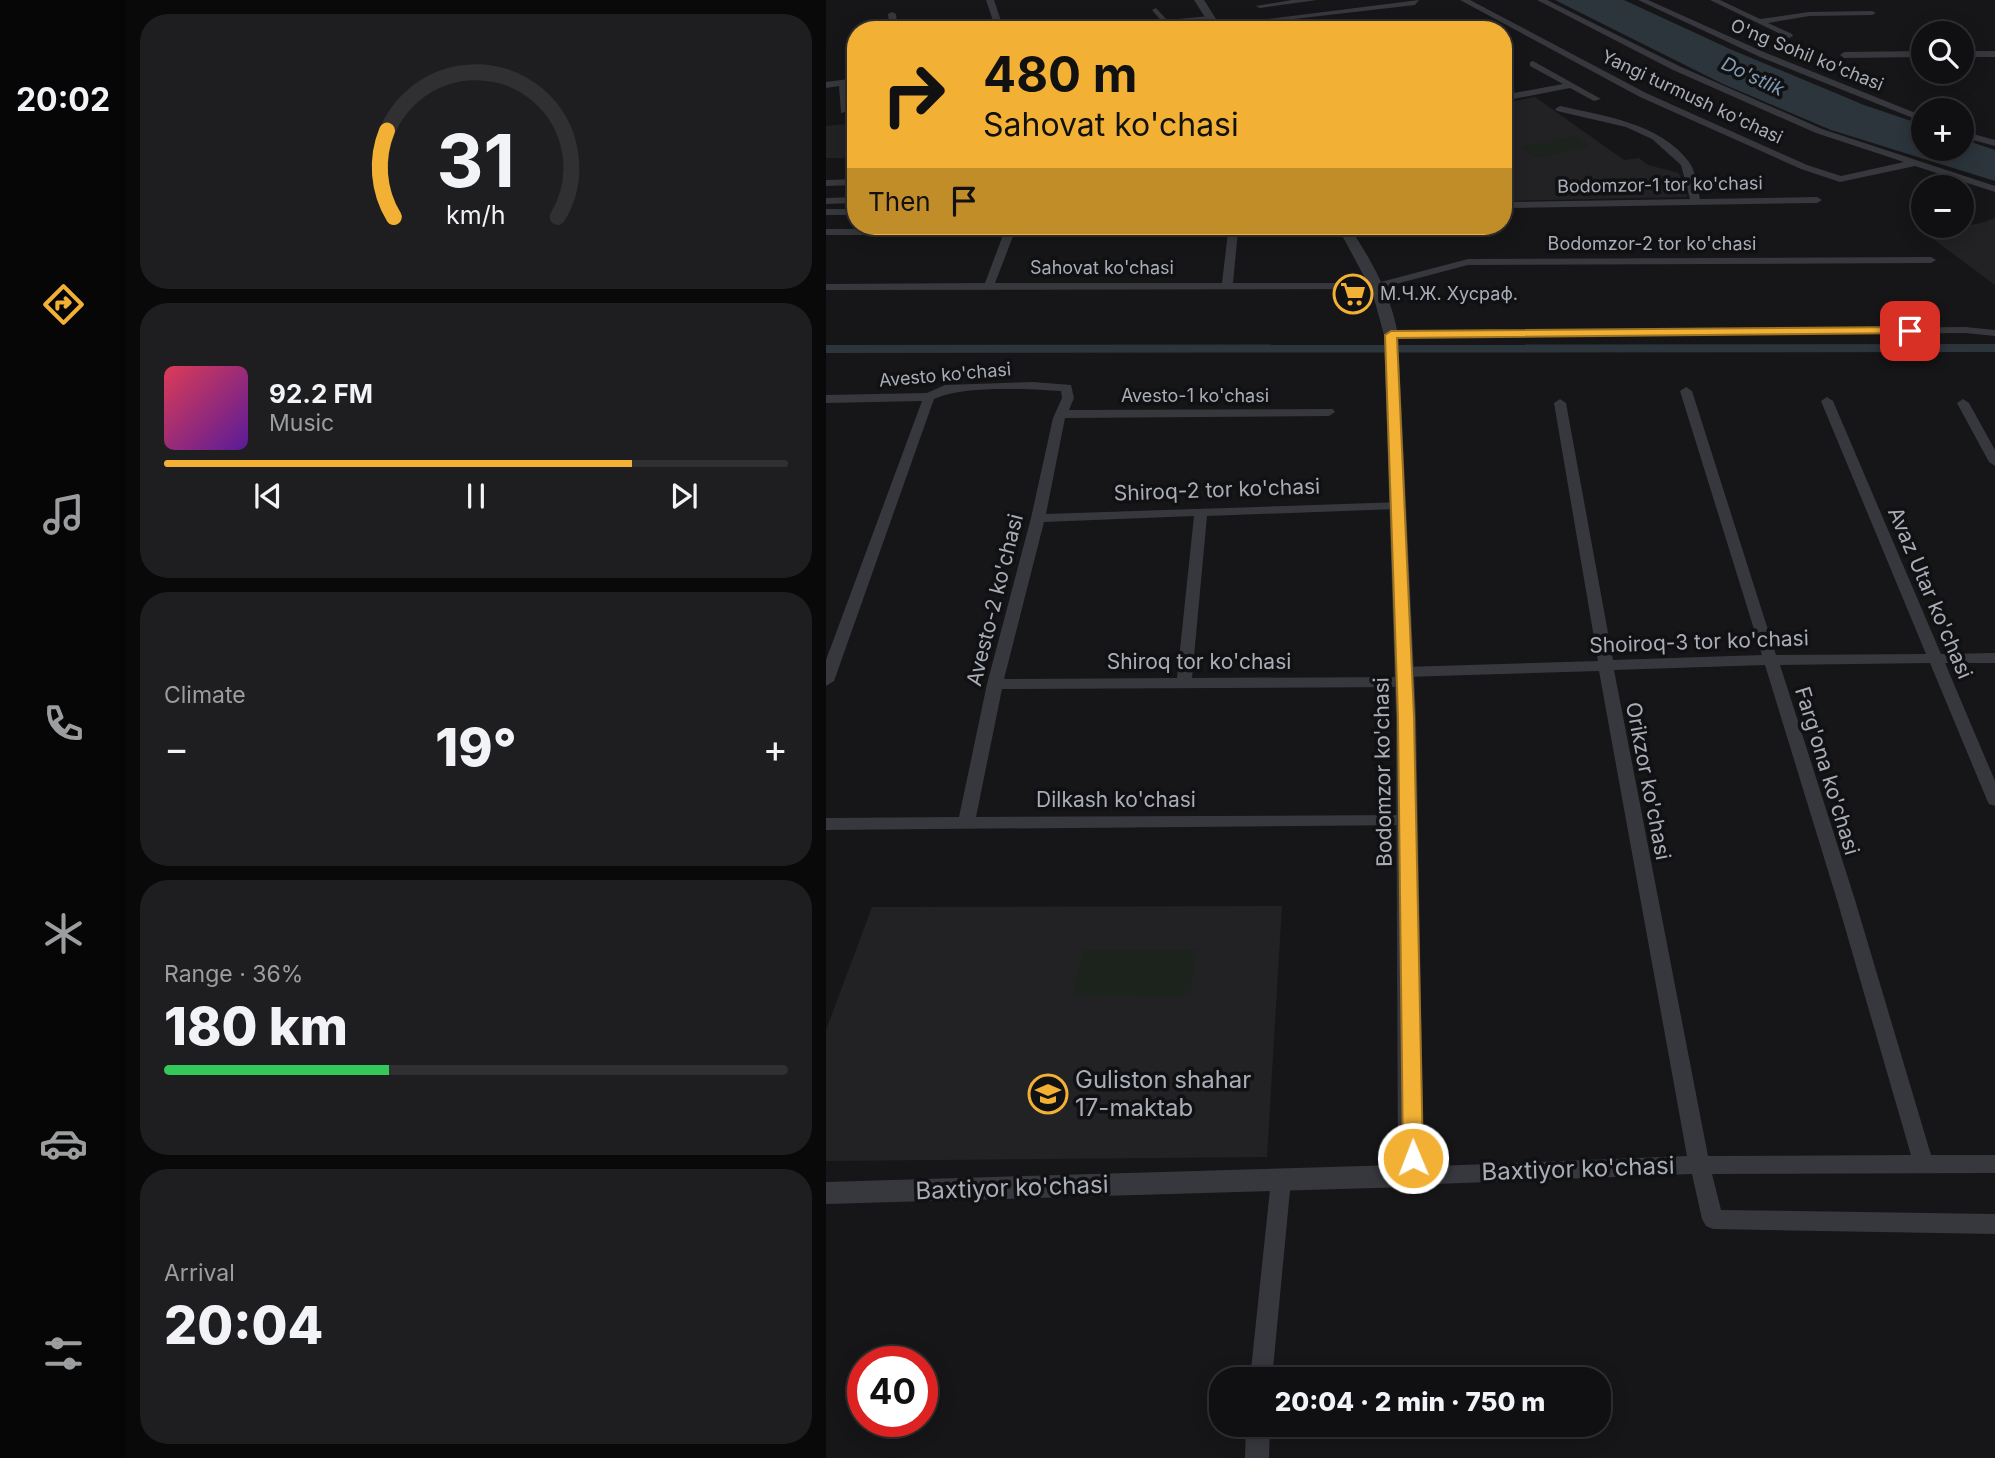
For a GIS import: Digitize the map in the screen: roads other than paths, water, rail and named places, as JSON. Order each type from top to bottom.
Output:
[{"type":"street","points":[[990,0],[997,21]]},
{"type":"street","points":[[1199,0],[1212,21]]},
{"type":"street","points":[[1257,3],[1313,0]]},
{"type":"street","points":[[1259,21],[1415,3],[1415,0]]},
{"type":"street","name":"Yangi turmush ko'chasi","points":[[1464,0],[1504,21]]},
{"type":"street","points":[[1541,0],[1676,68],[1818,131],[1995,189]]},
{"type":"street","name":"O'ng Sohil ko'chasi","points":[[1642,0],[1763,55],[1911,114]]},
{"type":"street","points":[[1714,0],[1789,36]]},
{"type":"street","points":[[1257,3],[1270,20]]},
{"type":"street","points":[[1156,9],[1164,21]]},
{"type":"street","points":[[1762,21],[1809,14],[1872,13]]},
{"type":"street","points":[[892,14],[893,21]]},
{"type":"street","points":[[1325,15],[1340,21]]},
{"type":"street","name":"Yangi turmush ko'chasi","points":[[1512,25],[1643,95],[1804,167],[1840,180],[1914,163]]},
{"type":"street","points":[[1844,55],[1911,54]]},
{"type":"street","points":[[1974,54],[1995,54]]},
{"type":"street","points":[[1533,64],[1597,99]]},
{"type":"street","points":[[826,85],[847,82]]},
{"type":"street","points":[[843,83],[844,111]]},
{"type":"street","points":[[1512,96],[1572,85]]},
{"type":"street","points":[[1512,89],[1521,95]]},
{"type":"street","points":[[1560,109],[1629,125],[1656,137],[1686,164],[1696,202]]},
{"type":"street","points":[[1974,137],[1995,143]]},
{"type":"street","points":[[826,183],[847,182]]},
{"type":"street","points":[[826,201],[847,200]]},
{"type":"street","name":"Bodomzor-1 tor ko'chasi","points":[[1512,205],[1817,200]]},
{"type":"street","points":[[826,212],[847,212]]},
{"type":"street","points":[[826,232],[847,232]]},
{"type":"street","points":[[989,286],[1008,235]]},
{"type":"street","points":[[1227,285],[1233,235]]},
{"type":"street","points":[[1348,235],[1377,286],[1388,312],[1391,338],[1965,330],[1995,333]]},
{"type":"street","name":"Bodomzor-2 tor ko'chasi","points":[[1377,286],[1468,262],[1931,260]]},
{"type":"street","name":"Sahovat ko'chasi","points":[[826,287],[1377,286]]},
{"type":"street","name":"Bodomzor ko'chasi","points":[[1391,338],[1404,677],[1411,1176]]},
{"type":"street","name":"Avesto ko'chasi","points":[[826,399],[929,397],[945,389],[1033,386],[1067,388]]},
{"type":"street","name":"Avesto-2 ko'chasi","points":[[966,823],[995,684],[1038,518],[1061,414],[1068,398],[1067,388]]},
{"type":"street","name":"Farg'ona ko'chasi","points":[[1686,391],[1771,660],[1924,1165]]},
{"type":"street","points":[[826,681],[929,397]]},
{"type":"street","name":"Avaz Utar ko'chasi","points":[[1827,401],[1995,800]]},
{"type":"street","name":"Orikzor ko'chasi","points":[[1560,403],[1605,666],[1700,1165],[1713,1219],[1995,1224]]},
{"type":"street","points":[[1963,403],[1995,462]]},
{"type":"street","name":"Avesto-1 ko'chasi","points":[[1061,414],[1329,412]]},
{"type":"street","name":"Shiroq-2 tor ko'chasi","points":[[1038,518],[1397,505]]},
{"type":"street","points":[[1184,684],[1201,512]]},
{"type":"street","name":"Shoiroq-3 tor ko'chasi","points":[[1404,677],[1771,660],[1995,658]]},
{"type":"street","name":"Shiroq tor ko'chasi","points":[[995,684],[1184,684],[1404,677]]},
{"type":"street","name":"Dilkash ko'chasi","points":[[826,824],[1407,821]]},
{"type":"street","name":"Baxtiyor ko'chasi","points":[[826,1193],[1700,1165],[1995,1164]]},
{"type":"street","points":[[1262,1367],[1281,1180]]},
{"type":"street","points":[[1257,1458],[1258,1437]]},
{"type":"water","name":"Do'stlik","points":[[1555,0],[1624,0],[1730,49],[1864,105],[1911,121],[1911,155],[1831,130],[1723,84]]},
{"type":"water","points":[[1974,143],[1995,150],[1995,181],[1931,161],[1974,161]]},
{"type":"waterway","points":[[826,349],[1995,348]]},
{"type":"place","name":"М.Ч.Ж. Хусраф.","points":[[1353,294]]},
{"type":"place","name":"Guliston shahar 17-maktab","points":[[1048,1094]]}]
